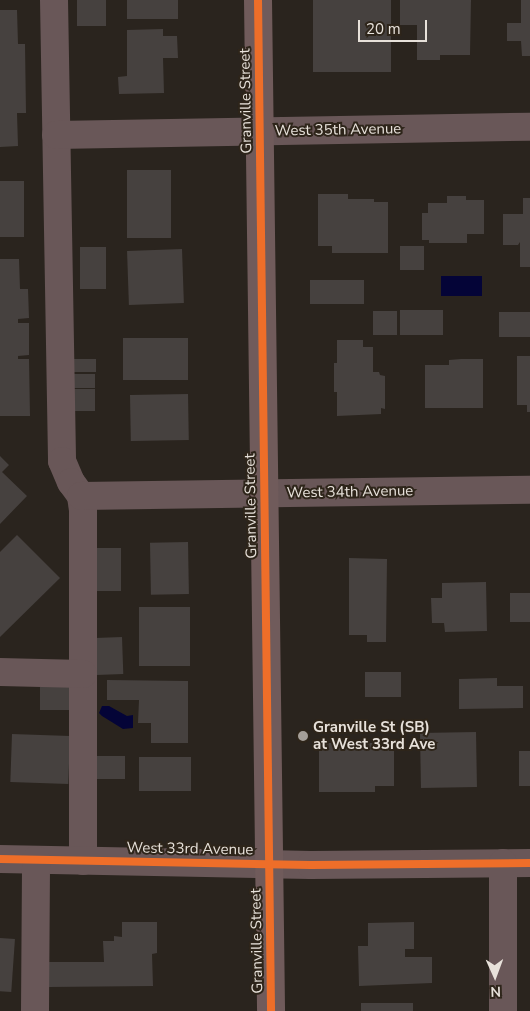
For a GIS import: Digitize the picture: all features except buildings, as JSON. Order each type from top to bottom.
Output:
[{"type":"highway","name":"Granville Street","points":[[258,0],[271,1011]]},
{"type":"street","points":[[54,0],[62,462],[71,482],[81,496],[83,510],[83,861]]},
{"type":"street","name":"West 35th Avenue","points":[[56,135],[260,130],[530,127]]},
{"type":"street","name":"West 34th Avenue","points":[[81,496],[530,490]]},
{"type":"street","points":[[0,672],[83,674]]},
{"type":"street","name":"West 33rd Avenue","points":[[0,859],[270,864],[530,863]]},
{"type":"street","points":[[35,1011],[36,860]]},
{"type":"street","points":[[503,863],[504,1011]]},
{"type":"shaded area","points":[[441,276],[482,276],[482,296],[441,296]]},
{"type":"shaded area","points":[[102,706],[109,706],[127,716],[133,715],[133,728],[123,729],[102,716],[99,713]]},
{"type":"cycle path","points":[[258,0],[271,1011]]},
{"type":"cycle path","points":[[0,859],[311,865],[530,863]]},
{"type":"place","name":"Granville St (SB) at West 33rd Ave","points":[[303,736]]}]
